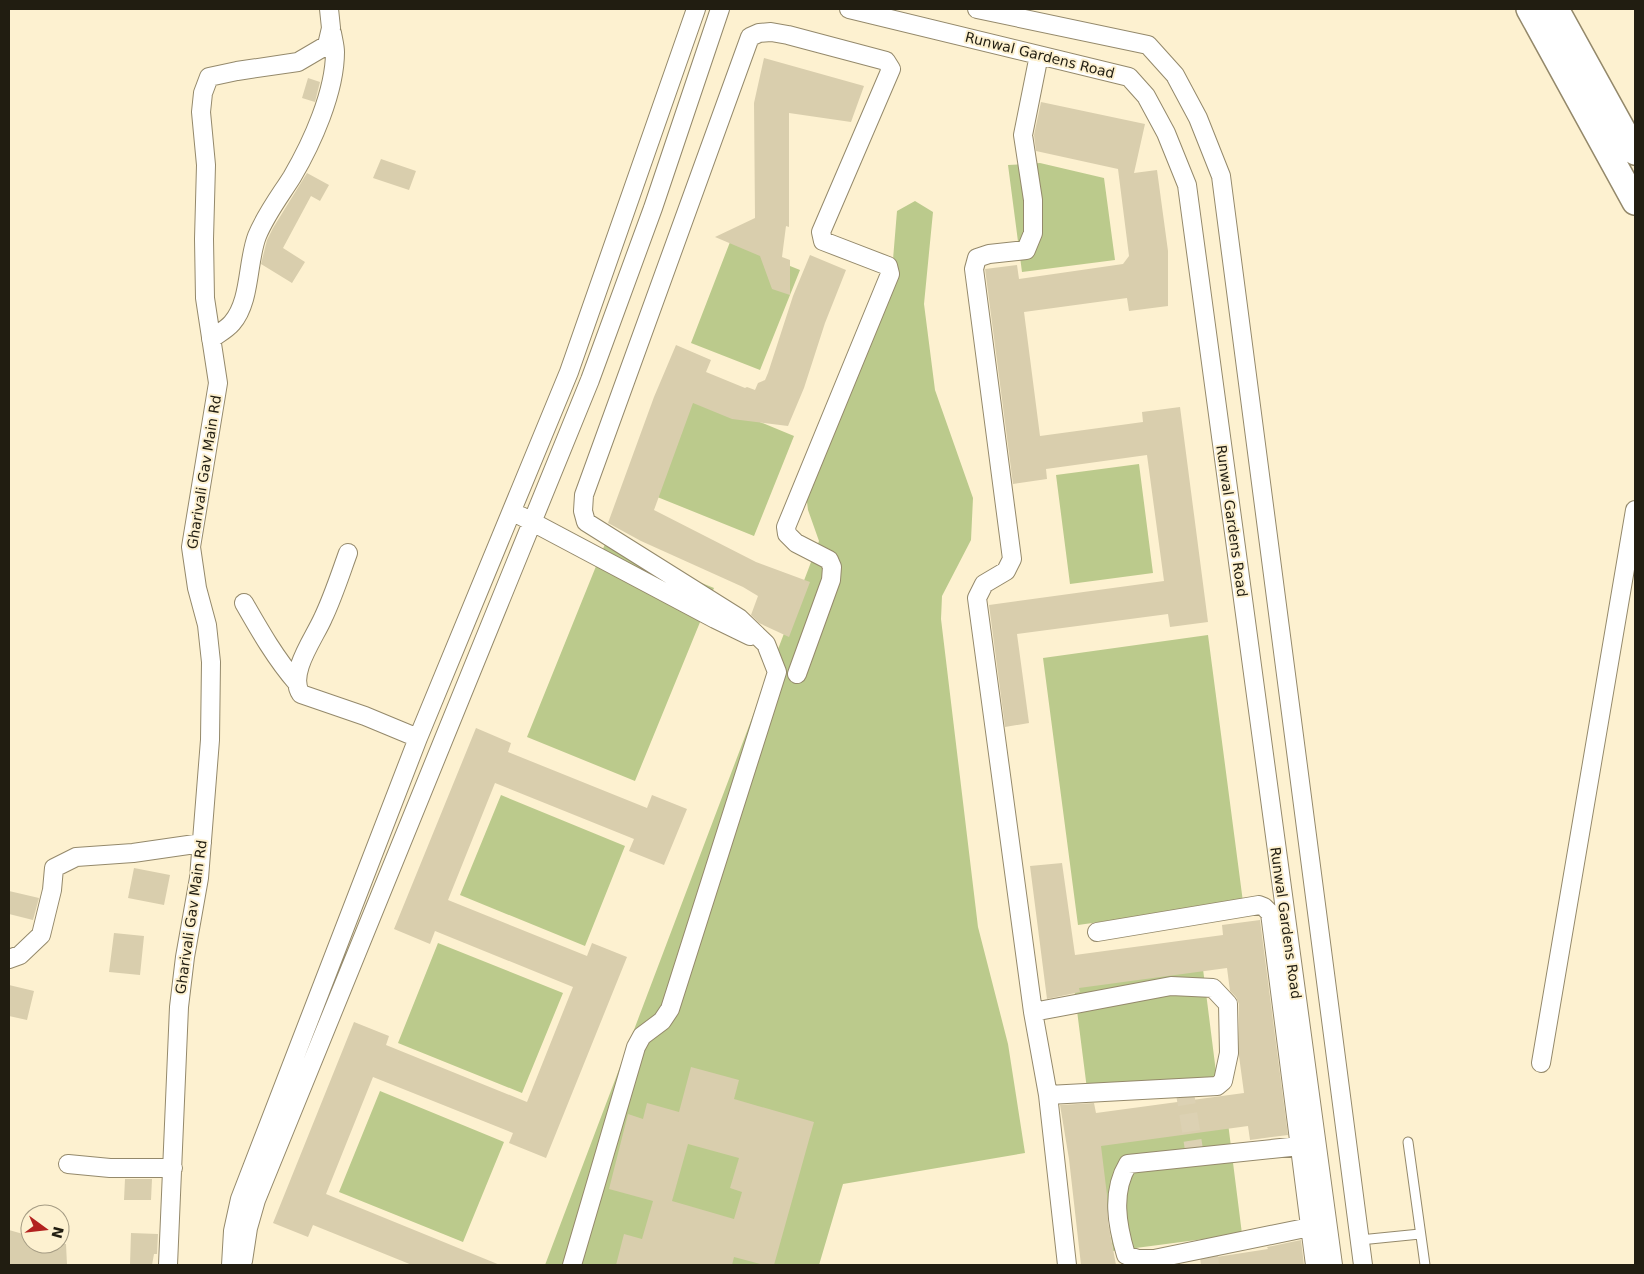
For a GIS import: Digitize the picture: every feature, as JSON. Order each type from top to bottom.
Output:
[{"type":"street","points":[[211,339],[232,323],[243,304],[249,263],[256,237],[265,218],[310,145],[325,104],[335,51],[329,9]]},
{"type":"street","points":[[239,1264],[233,1232],[240,1199],[418,738],[569,372],[696,9]]},
{"type":"street","points":[[239,1264],[256,1200],[590,380],[646,226],[720,9]]},
{"type":"street","name":"Runwal Gardens Road","points":[[850,9],[1129,77],[1146,96],[1166,133],[1187,185],[1333,1265]]},
{"type":"street","points":[[977,9],[1148,45],[1175,75],[1198,118],[1221,176],[1363,1265]]},
{"type":"street","points":[[1529,9],[1635,202]]},
{"type":"street","points":[[1556,9],[1635,152]]},
{"type":"street","name":"Gharivali Gav Main Rd","points":[[168,1265],[179,1007],[185,957],[199,878],[210,740],[211,662],[207,625],[197,588],[190,547],[218,383],[205,298],[206,165],[201,112],[203,93],[209,77],[298,62],[327,46],[331,28]]},
{"type":"street","points":[[572,1265],[636,1047],[642,1036],[662,1021],[670,1009],[777,672],[766,644],[739,618],[586,522],[583,511],[584,495],[750,37],[759,33],[771,32],[886,61],[891,69],[821,232],[822,241],[888,266],[890,274],[786,527],[787,534],[796,543],[829,560],[832,567],[831,580],[797,674]]},
{"type":"street","points":[[1039,55],[1023,135],[1033,200],[1032,233],[1026,250],[989,254],[977,258],[974,270],[1012,559],[1006,571],[984,584],[977,598],[1033,1012],[1048,1095],[1067,1265]]},
{"type":"street","points":[[1541,1063],[1635,510]]},
{"type":"street","points":[[511,511],[716,620],[766,644]]},
{"type":"street","points":[[348,553],[322,621],[305,652],[297,683],[298,690],[301,694],[364,716],[418,738]]},
{"type":"street","points":[[244,603],[286,671],[297,683]]},
{"type":"street","points":[[9,959],[20,955],[41,935],[52,890],[54,868],[76,857],[133,853],[202,843]]},
{"type":"street","points":[[1097,932],[1259,905],[1270,913],[1314,1265]]},
{"type":"street","points":[[1033,1012],[1172,986],[1213,988],[1228,1004],[1230,1053],[1224,1081],[1217,1086],[1048,1095]]},
{"type":"street","points":[[1300,1146],[1128,1164],[1122,1174],[1118,1192],[1118,1229],[1126,1255],[1138,1259],[1154,1259],[1310,1227]]},
{"type":"street","points":[[68,1164],[110,1168],[173,1168]]},
{"type":"lane","points":[[1408,1142],[1425,1265]]},
{"type":"lane","points":[[1360,1240],[1420,1234]]},
{"type":"green space","points":[[1040,163],[1104,178],[1115,260],[1022,272],[1008,165]]},
{"type":"green space","points":[[915,201],[933,212],[924,304],[935,390],[973,498],[971,540],[942,596],[941,619],[978,927],[1008,1044],[1025,1153],[843,1184],[819,1265],[545,1265],[819,541],[808,510],[805,486],[890,296],[897,211]]},
{"type":"green space","points":[[730,242],[800,270],[760,370],[691,343]]},
{"type":"green space","points":[[670,385],[794,436],[754,536],[630,486]]},
{"type":"green space","points":[[1139,464],[1153,573],[1070,584],[1056,475]]},
{"type":"green space","points":[[605,544],[714,588],[635,781],[527,737]]},
{"type":"green space","points":[[1208,635],[1243,902],[1078,925],[1043,658]]},
{"type":"green space","points":[[501,795],[625,846],[585,946],[460,895]]},
{"type":"green space","points":[[438,943],[563,993],[522,1093],[398,1043]]},
{"type":"green space","points":[[1203,969],[1217,1080],[1088,1097],[1074,987]]},
{"type":"green space","points":[[380,1091],[504,1142],[463,1242],[339,1192]]},
{"type":"green space","points":[[1228,1123],[1242,1234],[1113,1251],[1098,1141]]},
{"type":"building","points":[[764,58],[864,86],[851,122],[789,113],[789,227],[786,226],[782,257],[790,260],[790,295],[772,289],[760,256],[715,237],[755,218],[754,103]]},
{"type":"building","points":[[308,78],[320,82],[315,102],[302,98]]},
{"type":"building","points":[[1041,102],[1145,124],[1134,173],[1157,170],[1168,251],[1168,306],[1129,311],[1127,298],[1024,312],[1040,436],[1143,422],[1142,412],[1180,407],[1208,622],[1170,627],[1168,614],[1017,634],[1029,723],[1005,727],[989,605],[1164,581],[1147,455],[1046,469],[1047,479],[1013,484],[985,269],[1017,265],[1019,279],[1123,264],[1129,256],[1118,169],[1036,151],[1034,135]]},
{"type":"building","points":[[381,159],[416,171],[409,190],[373,178]]},
{"type":"building","points":[[307,173],[329,185],[320,201],[311,196],[283,248],[305,262],[292,283],[261,264],[267,240],[273,228]]},
{"type":"building","points":[[810,255],[846,270],[825,323],[804,388],[788,426],[732,419],[693,403],[654,510],[756,562],[810,582],[789,637],[759,623],[751,615],[758,596],[743,587],[641,541],[608,523],[654,397],[676,345],[711,360],[706,372],[745,388],[755,390],[758,383],[765,380],[768,373],[793,296]]},
{"type":"building","points":[[476,728],[511,743],[508,752],[647,808],[652,795],[687,809],[664,865],[629,851],[634,839],[495,783],[448,900],[587,956],[592,943],[627,957],[546,1158],[509,1143],[513,1133],[373,1077],[326,1194],[500,1265],[412,1265],[313,1225],[308,1237],[273,1223],[354,1022],[389,1036],[386,1045],[527,1102],[573,987],[435,931],[430,944],[394,929]]},
{"type":"building","points":[[1062,863],[1075,955],[1223,935],[1222,925],[1260,920],[1288,1135],[1250,1140],[1248,1126],[1101,1146],[1108,1222],[1116,1265],[1081,1265],[1069,1159],[1060,1105],[1094,1103],[1096,1113],[1244,1093],[1239,1056],[1239,1004],[1236,997],[1230,991],[1227,968],[1079,988],[1080,992],[1047,999],[1030,866]]},
{"type":"building","points":[[134,868],[170,875],[164,905],[128,898]]},
{"type":"building","points":[[9,891],[39,898],[33,920],[9,914]]},
{"type":"building","points":[[114,933],[144,936],[140,975],[109,972]]},
{"type":"building","points":[[9,985],[34,991],[27,1020],[9,1016]]},
{"type":"building","points":[[691,1067],[739,1080],[734,1099],[814,1122],[774,1265],[764,1265],[734,1257],[732,1265],[616,1265],[624,1234],[642,1239],[653,1201],[609,1189],[628,1114],[643,1119],[647,1103],[679,1112]],"holes":[[[688,1144],[739,1158],[730,1188],[742,1192],[734,1219],[672,1201]]]},
{"type":"building","points":[[125,1179],[152,1179],[151,1200],[124,1200]]},
{"type":"building","points":[[9,1230],[20,1233],[20,1254],[66,1254],[67,1265],[9,1265]]},
{"type":"building","points":[[131,1233],[158,1234],[157,1254],[154,1254],[152,1265],[130,1265]]},
{"type":"building","points":[[1301,1240],[1304,1265],[1210,1265],[1210,1258],[1268,1249],[1267,1247]]},
{"type":"tunnel","points":[[1184,1087],[1195,1156]]},
{"type":"tunnel","points":[[1208,1248],[1210,1265]]}]
